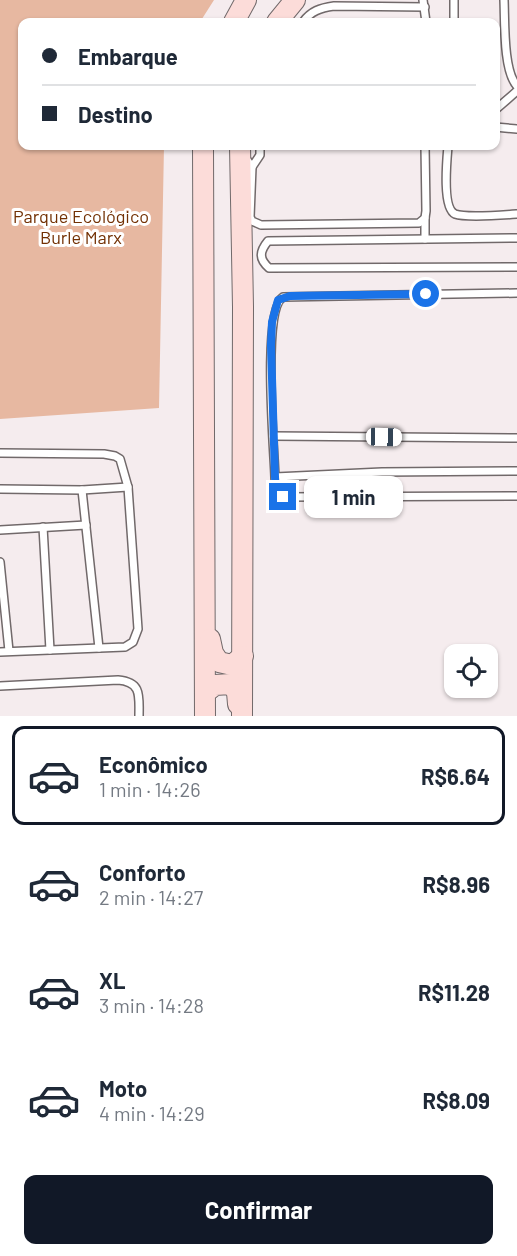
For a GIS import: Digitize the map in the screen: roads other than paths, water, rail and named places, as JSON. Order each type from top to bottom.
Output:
[{"type":"street","points":[[236,18],[246,0]]},
{"type":"street","points":[[280,18],[295,0]]},
{"type":"street","points":[[203,150],[205,716]]},
{"type":"street","points":[[240,716],[243,656],[244,155]]},
{"type":"street","points":[[204,585],[211,646],[216,658],[225,664],[232,665],[243,656]]},
{"type":"street","points":[[205,693],[215,685],[231,684],[237,692],[240,716]]},
{"type":"lane","points":[[454,0],[454,18]]},
{"type":"lane","points":[[504,0],[508,64],[512,80],[517,86]]},
{"type":"lane","points":[[306,18],[319,8],[424,3],[426,18]]},
{"type":"lane","points":[[500,106],[517,91]]},
{"type":"lane","points":[[500,127],[517,129]]},
{"type":"lane","points":[[260,150],[260,155],[244,155],[250,217],[258,224],[419,223],[425,218]]},
{"type":"lane","points":[[425,150],[425,239]]},
{"type":"lane","points":[[448,150],[448,203],[455,214],[517,214]]},
{"type":"lane","points":[[517,238],[268,241],[261,248],[260,255],[262,262],[269,268],[517,267]]},
{"type":"lane","points":[[517,293],[290,296],[278,300],[272,322],[271,380],[275,477],[278,493],[283,497],[517,496]]},
{"type":"lane","points":[[273,436],[517,438]]},
{"type":"lane","points":[[0,453],[115,456],[122,462],[128,487],[138,628],[133,642],[125,647],[0,652]]},
{"type":"lane","points":[[275,477],[382,472],[517,471]]},
{"type":"lane","points":[[0,489],[82,490],[128,487]]},
{"type":"lane","points":[[82,490],[99,648]]},
{"type":"lane","points":[[0,530],[86,525]]},
{"type":"lane","points":[[43,527],[50,650]]},
{"type":"lane","points":[[0,562],[9,651]]},
{"type":"lane","points":[[0,686],[129,681],[137,692],[139,716]]},
{"type":"park label","name":"Parque Ecológico Burle Marx","points":[[81,226]]}]
